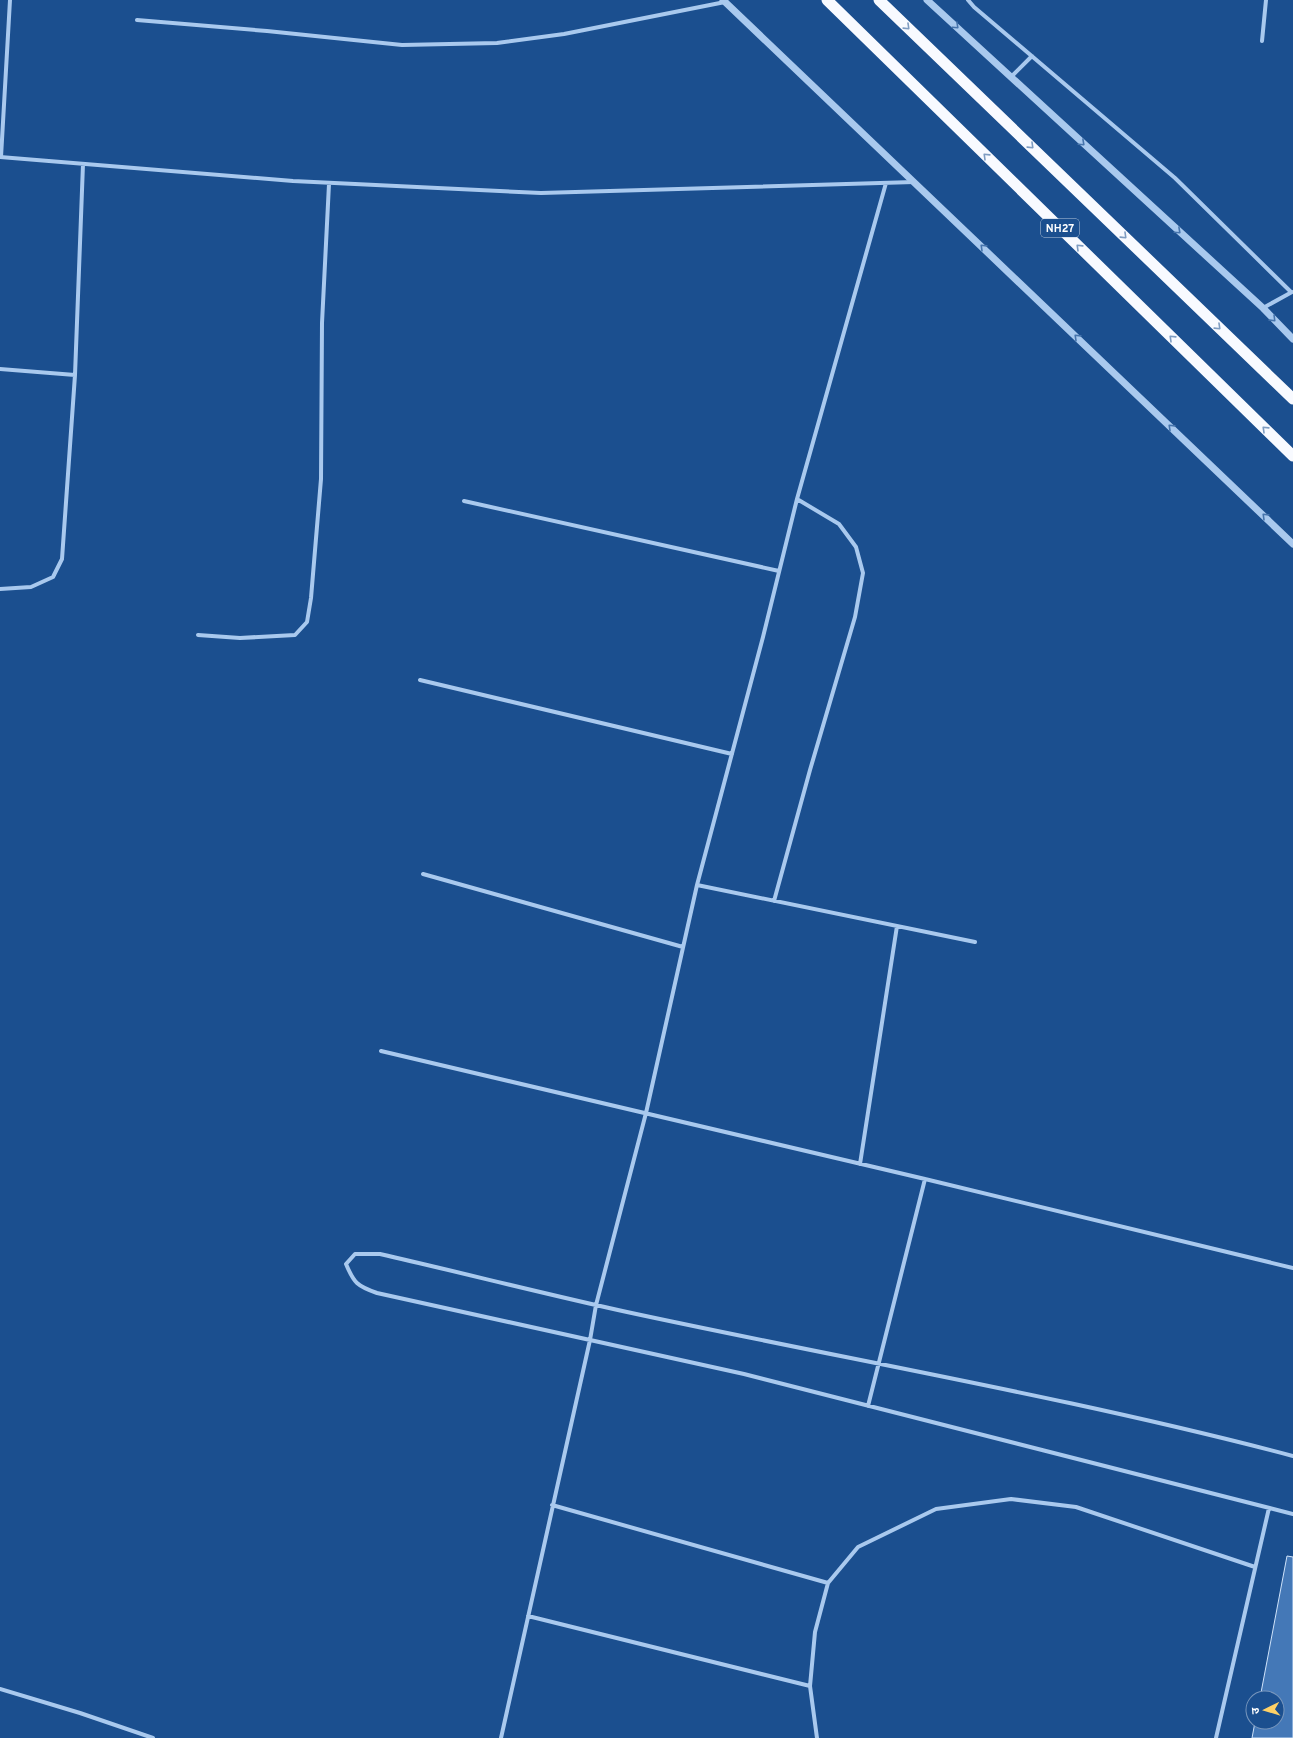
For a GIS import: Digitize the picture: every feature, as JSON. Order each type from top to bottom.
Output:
[{"type":"highway","name":"NH27","points":[[827,0],[1293,456]]},
{"type":"highway","points":[[879,0],[1293,399]]},
{"type":"street","points":[[10,0],[1,157],[329,184],[541,193],[914,182]]},
{"type":"street","points":[[927,0],[1263,308],[1293,339]]},
{"type":"street","points":[[968,0],[974,7],[1175,178],[1292,292],[1263,308]]},
{"type":"street","points":[[1262,41],[1266,0]]},
{"type":"street","points":[[137,20],[267,31],[402,46],[497,43],[564,34],[724,1],[1293,544]]},
{"type":"street","points":[[1011,77],[1032,56]]},
{"type":"street","points":[[0,589],[31,587],[53,577],[62,559],[75,375],[83,164]]},
{"type":"street","points":[[501,1738],[590,1340],[596,1304],[646,1113],[697,885],[797,500],[886,183]]},
{"type":"street","points":[[198,635],[240,638],[295,635],[307,622],[311,598],[321,479],[322,323],[329,184]]},
{"type":"street","points":[[0,368],[75,375]]},
{"type":"street","points":[[774,901],[810,770],[855,617],[863,573],[856,547],[839,524],[797,500]]},
{"type":"street","points":[[464,501],[779,571]]},
{"type":"street","points":[[420,680],[732,754]]},
{"type":"street","points":[[423,874],[683,947]]},
{"type":"street","points":[[697,885],[975,942]]},
{"type":"street","points":[[860,1164],[897,926]]},
{"type":"street","points":[[381,1051],[925,1179],[1293,1268]]},
{"type":"street","points":[[868,1406],[925,1179]]},
{"type":"street","points":[[1293,1456],[1234,1440],[878,1362],[596,1304],[380,1254],[355,1254],[346,1264],[352,1278],[362,1288],[378,1293],[744,1374],[1293,1514]]},
{"type":"street","points":[[817,1738],[810,1686],[815,1632],[828,1583],[858,1546],[936,1509],[1011,1499],[1076,1507],[1255,1567]]},
{"type":"street","points":[[552,1505],[828,1583]]},
{"type":"street","points":[[1216,1738],[1268,1508]]},
{"type":"street","points":[[528,1616],[810,1686]]},
{"type":"street","points":[[0,1689],[80,1713],[153,1738]]},
{"type":"building","points":[[1287,1556],[1293,1557],[1293,1738],[1252,1738],[1254,1730],[1285,1730],[1285,1690],[1262,1690]]}]
